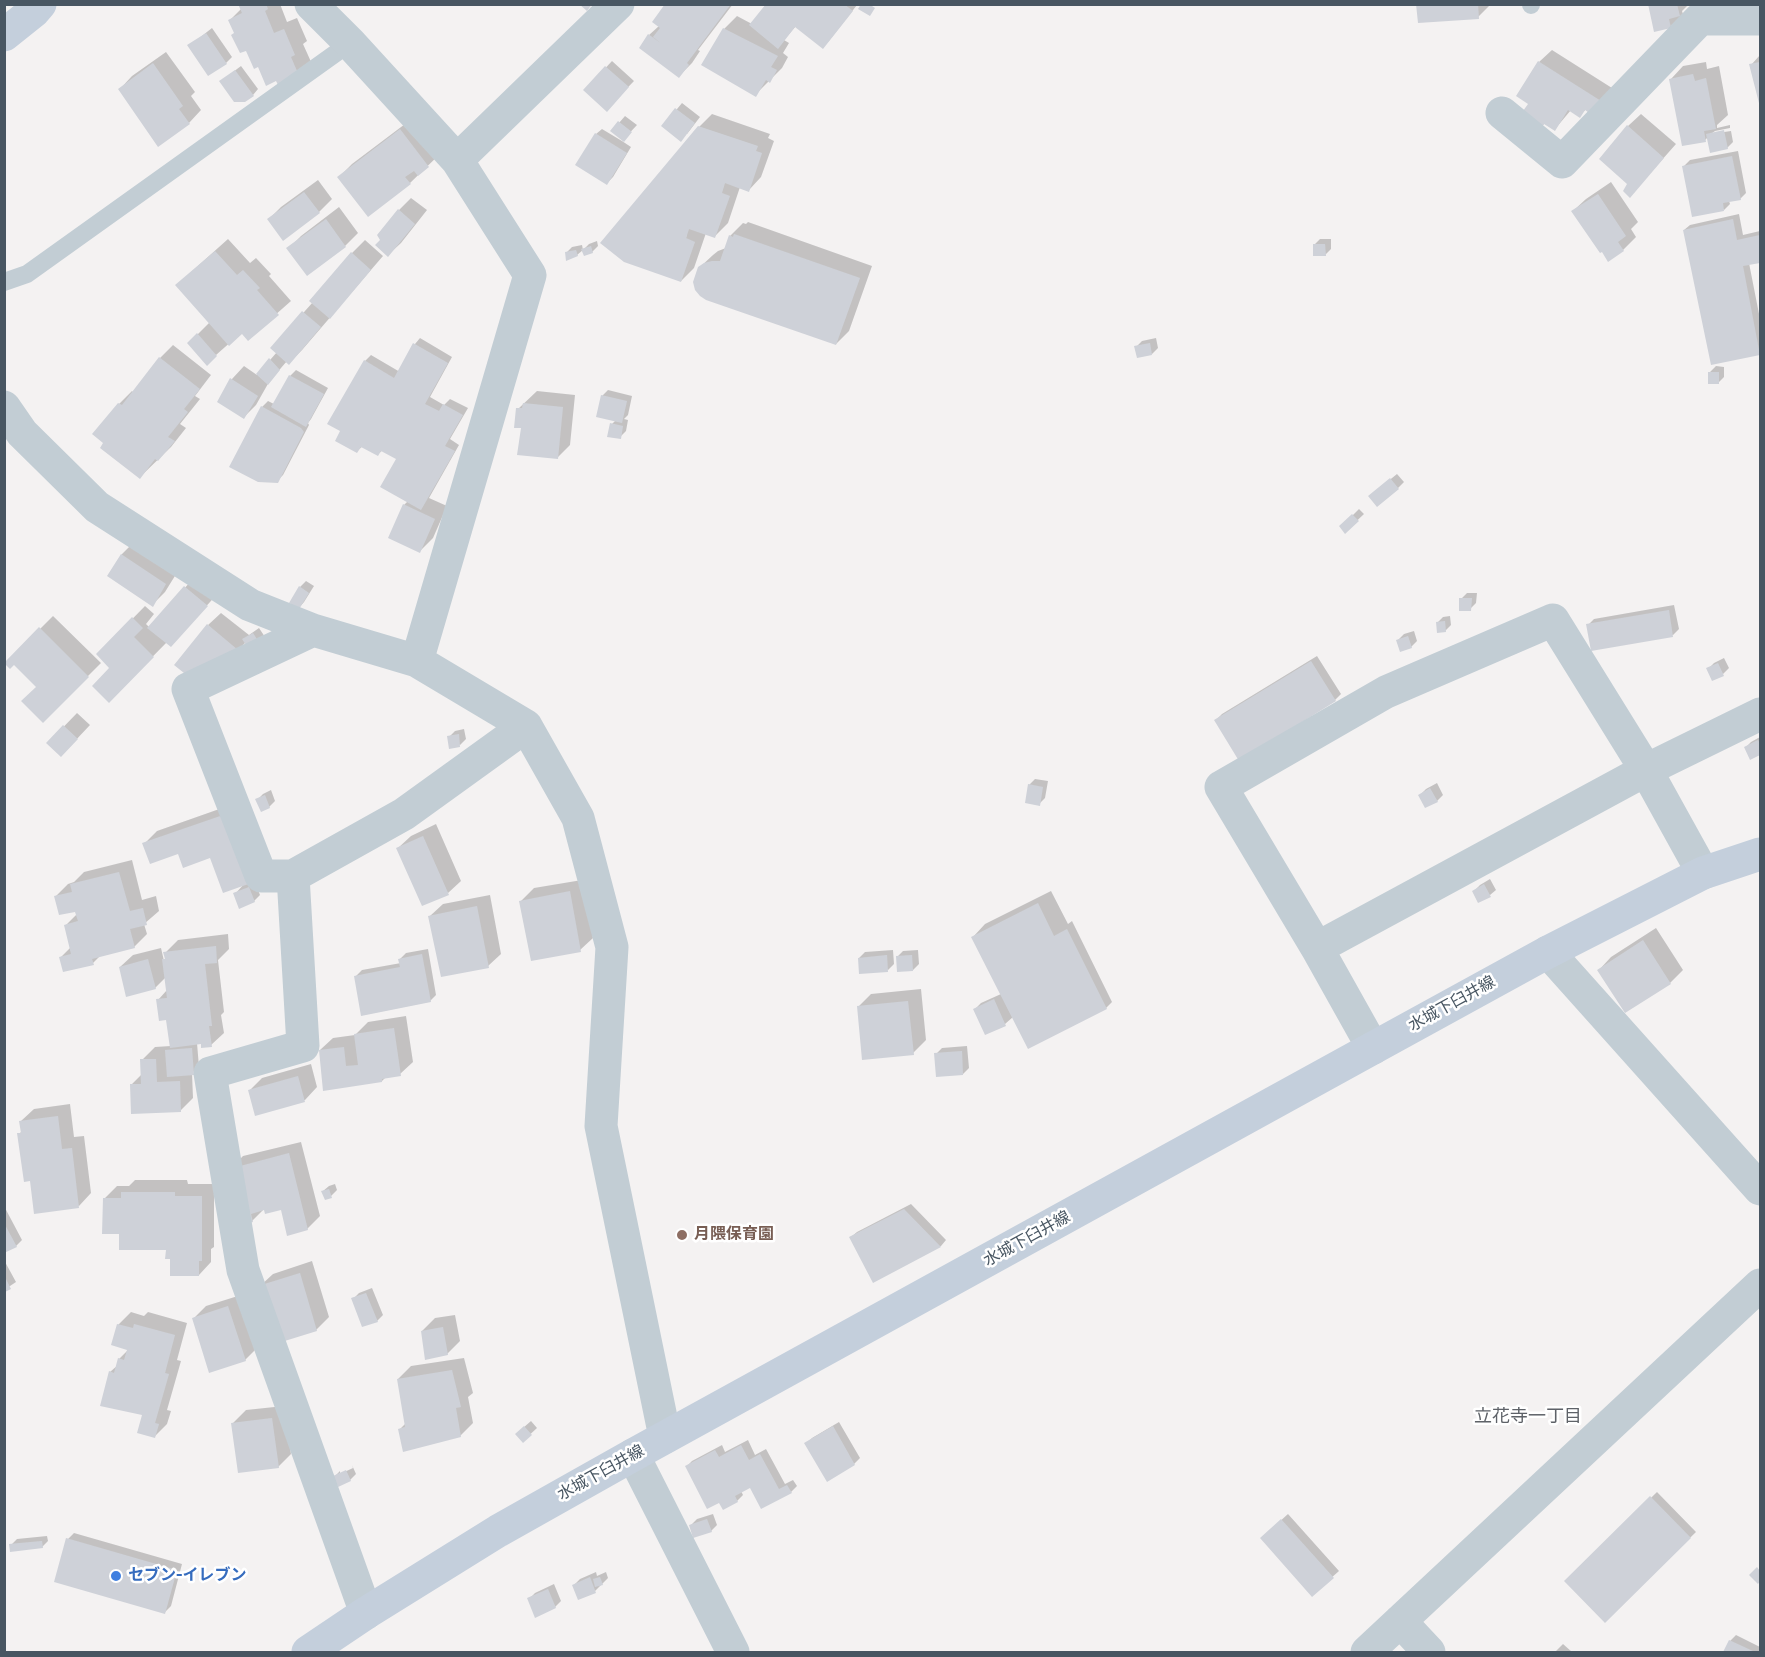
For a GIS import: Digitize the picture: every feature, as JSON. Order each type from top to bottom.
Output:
[{"type":"main road","points":[[4,35],[40,4]]},
{"type":"main road","name":"水城下臼井線","points":[[308,1653],[366,1613],[498,1531],[665,1437],[1548,952],[1703,873],[1758,853]]},
{"type":"street","points":[[311,4],[350,43],[457,160],[530,275],[417,661]]},
{"type":"street","points":[[457,160],[618,4]]},
{"type":"street","points":[[1502,113],[1562,162],[1700,19],[1761,18]]},
{"type":"street","points":[[4,407],[21,433],[97,507],[250,605],[313,630],[417,661],[525,726],[578,818],[612,947],[601,1126],[665,1437]]},
{"type":"street","points":[[1372,1048],[1317,948],[1221,787],[1386,692],[1553,620],[1646,770],[1703,873]]},
{"type":"street","points":[[313,630],[188,689],[261,876],[293,876],[404,814],[525,726]]},
{"type":"street","points":[[1317,948],[1646,770],[1761,714]]},
{"type":"street","points":[[293,876],[303,1046],[210,1073],[243,1270],[366,1613]]},
{"type":"street","points":[[1548,952],[1761,1189]]},
{"type":"street","points":[[1367,1653],[1761,1285]]},
{"type":"street","points":[[633,1455],[733,1653]]},
{"type":"street","points":[[1400,1621],[1429,1653]]},
{"type":"lane","points":[[4,282],[27,274],[350,43]]},
{"type":"building","points":[[238,4],[266,4],[268,9],[265,11],[274,33],[284,29],[295,55],[291,57],[300,78],[279,87],[276,81],[266,86],[258,67],[254,69],[246,51],[240,53],[231,35],[234,33],[228,20],[242,13]]},
{"type":"building","points":[[579,4],[592,4],[587,11]]},
{"type":"building","points":[[665,4],[731,4],[687,63],[689,65],[679,78],[639,48],[648,34],[662,44],[653,37],[660,28],[652,22]]},
{"type":"building","points":[[766,4],[844,4],[853,11],[823,49],[795,27],[778,49],[749,25]]},
{"type":"building","points":[[861,4],[869,4],[875,8],[870,16],[858,9]]},
{"type":"building","points":[[1416,4],[1478,4],[1479,19],[1418,23]]},
{"type":"building","points":[[1648,4],[1677,4],[1680,16],[1669,19],[1671,28],[1654,32]]},
{"type":"building","points":[[723,28],[778,56],[771,67],[777,70],[770,83],[766,80],[756,97],[701,65]]},
{"type":"building","points":[[206,33],[227,64],[208,76],[187,45]]},
{"type":"building","points":[[1538,61],[1601,101],[1592,115],[1585,110],[1580,118],[1568,110],[1555,131],[1544,124],[1539,131],[1518,118],[1528,104],[1516,96]]},
{"type":"building","points":[[1760,62],[1760,107],[1749,64]]},
{"type":"building","points":[[153,63],[183,106],[179,109],[190,124],[158,147],[118,89]]},
{"type":"building","points":[[605,66],[629,87],[607,112],[583,90]]},
{"type":"building","points":[[235,70],[254,96],[245,102],[234,102],[219,81]]},
{"type":"building","points":[[1693,74],[1695,81],[1706,78],[1716,129],[1704,131],[1706,142],[1682,146],[1669,79]]},
{"type":"building","points":[[675,108],[695,123],[681,142],[661,126]]},
{"type":"building","points":[[618,121],[632,132],[624,142],[610,131]]},
{"type":"building","points":[[1627,125],[1664,158],[1630,198],[1623,191],[1627,184],[1599,159]]},
{"type":"building","points":[[698,126],[758,146],[756,151],[762,153],[749,192],[725,183],[722,193],[730,196],[715,238],[689,229],[686,238],[695,242],[681,282],[624,262],[600,243]]},
{"type":"building","points":[[400,129],[429,167],[418,176],[414,171],[405,177],[411,184],[368,217],[337,177]]},
{"type":"building","points":[[1724,130],[1728,149],[1710,153],[1706,134]]},
{"type":"building","points":[[595,133],[627,153],[607,185],[575,165]]},
{"type":"building","points":[[1732,156],[1741,200],[1723,203],[1724,211],[1692,217],[1682,166]]},
{"type":"building","points":[[304,192],[320,213],[283,241],[267,219]]},
{"type":"building","points":[[1598,194],[1626,236],[1618,242],[1624,251],[1608,262],[1571,211]]},
{"type":"building","points":[[398,209],[415,224],[388,257],[375,245],[380,240],[377,235]]},
{"type":"building","points":[[326,219],[346,247],[307,276],[286,248]]},
{"type":"building","points":[[1733,219],[1737,240],[1760,235],[1760,263],[1743,266],[1760,355],[1711,365],[1683,230]]},
{"type":"building","points":[[734,234],[860,278],[836,345],[700,296],[693,282],[698,267],[704,263],[720,261],[729,235],[733,237]]},
{"type":"building","points":[[1313,244],[1325,244],[1326,256],[1313,256]]},
{"type":"building","points":[[591,246],[593,253],[584,256],[581,249]]},
{"type":"building","points":[[576,250],[578,256],[566,261],[565,252]]},
{"type":"building","points":[[215,251],[237,275],[243,270],[260,288],[257,290],[279,315],[248,341],[242,334],[229,346],[175,285]]},
{"type":"building","points":[[351,252],[371,270],[330,319],[309,301]]},
{"type":"building","points":[[302,311],[321,327],[289,365],[270,348]]},
{"type":"building","points":[[197,333],[217,356],[207,366],[187,343]]},
{"type":"building","points":[[413,343],[448,363],[425,404],[439,411],[443,404],[463,415],[445,446],[455,451],[421,510],[380,487],[396,459],[381,451],[378,456],[361,447],[357,453],[335,441],[340,431],[327,424],[364,360],[394,378]]},
{"type":"building","points":[[1150,343],[1152,355],[1137,358],[1134,346]]},
{"type":"building","points":[[159,357],[200,389],[184,409],[188,412],[168,437],[175,441],[158,461],[155,459],[140,479],[100,448],[103,443],[92,434],[118,403],[122,405]]},
{"type":"building","points":[[269,358],[280,370],[268,385],[256,374]]},
{"type":"building","points":[[1708,372],[1719,372],[1719,384],[1708,384]]},
{"type":"building","points":[[289,375],[324,394],[306,427],[271,407]]},
{"type":"building","points":[[230,378],[258,396],[244,419],[217,402]]},
{"type":"building","points":[[601,395],[627,401],[622,423],[596,417]]},
{"type":"building","points":[[523,403],[563,407],[558,459],[517,455],[521,428],[514,428],[516,408],[522,408]]},
{"type":"building","points":[[261,406],[301,428],[304,432],[278,483],[258,482],[229,467]]},
{"type":"building","points":[[610,423],[623,426],[621,439],[607,437]]},
{"type":"building","points":[[1390,478],[1399,489],[1377,507],[1368,496]]},
{"type":"building","points":[[403,504],[435,519],[420,553],[388,538]]},
{"type":"building","points":[[1352,514],[1359,521],[1345,534],[1339,526]]},
{"type":"building","points":[[121,554],[166,584],[153,607],[107,576]]},
{"type":"building","points":[[184,586],[208,606],[171,647],[147,628]]},
{"type":"building","points":[[299,586],[309,593],[299,609],[289,603]]},
{"type":"building","points":[[1459,598],[1472,598],[1471,611],[1459,611]]},
{"type":"building","points":[[1669,610],[1673,637],[1591,651],[1586,624]]},
{"type":"building","points":[[132,617],[143,628],[134,637],[154,657],[109,703],[92,686],[109,668],[96,654]]},
{"type":"building","points":[[1445,621],[1446,632],[1437,633],[1436,622]]},
{"type":"building","points":[[207,624],[238,650],[194,681],[174,665]]},
{"type":"building","points":[[39,627],[89,677],[43,723],[21,701],[36,687],[14,665],[10,669],[4,663]]},
{"type":"building","points":[[253,633],[260,644],[250,651],[242,639]]},
{"type":"building","points":[[1408,636],[1412,648],[1400,652],[1396,640]]},
{"type":"building","points":[[1311,661],[1336,701],[1239,761],[1214,720]]},
{"type":"building","points":[[1718,663],[1724,676],[1712,681],[1706,668]]},
{"type":"building","points":[[63,725],[78,739],[61,757],[46,743]]},
{"type":"building","points":[[459,734],[460,747],[449,749],[447,736]]},
{"type":"building","points":[[1758,740],[1760,755],[1750,760],[1744,747]]},
{"type":"building","points":[[1028,784],[1043,787],[1040,806],[1025,803]]},
{"type":"building","points":[[1430,788],[1438,802],[1425,808],[1418,795]]},
{"type":"building","points":[[265,795],[270,808],[261,812],[255,799]]},
{"type":"building","points":[[229,813],[254,882],[223,893],[210,858],[183,868],[178,854],[150,864],[142,843]]},
{"type":"building","points":[[423,836],[449,895],[422,906],[396,848]]},
{"type":"building","points":[[119,872],[130,911],[143,908],[147,925],[130,929],[135,948],[92,959],[94,965],[63,972],[59,957],[71,954],[64,925],[78,921],[75,912],[59,915],[54,896],[72,892],[70,884]]},
{"type":"building","points":[[1484,884],[1491,897],[1478,903],[1472,891]]},
{"type":"building","points":[[249,887],[255,902],[239,909],[233,893]]},
{"type":"building","points":[[570,891],[581,952],[531,961],[519,901]]},
{"type":"building","points":[[1038,903],[1054,936],[1067,929],[1107,1009],[1028,1049],[971,937]]},
{"type":"building","points":[[477,906],[489,968],[441,977],[428,916]]},
{"type":"building","points":[[1643,940],[1671,984],[1625,1013],[1597,970]]},
{"type":"building","points":[[216,946],[217,963],[205,964],[212,1047],[201,1048],[201,1044],[170,1048],[166,1020],[159,1021],[156,999],[167,998],[163,952]]},
{"type":"building","points":[[422,954],[431,1002],[361,1016],[354,976],[400,967],[398,959]]},
{"type":"building","points":[[887,955],[888,972],[859,974],[858,958]]},
{"type":"building","points":[[912,955],[913,971],[897,972],[896,956]]},
{"type":"building","points":[[148,959],[156,989],[126,997],[119,967]]},
{"type":"building","points":[[994,999],[1006,1026],[985,1035],[973,1009]]},
{"type":"building","points":[[908,1001],[914,1055],[862,1060],[857,1006]]},
{"type":"building","points":[[394,1028],[401,1076],[382,1079],[382,1082],[323,1091],[319,1050],[344,1047],[346,1066],[358,1065],[354,1034]]},
{"type":"building","points":[[192,1048],[194,1075],[167,1077],[165,1050]]},
{"type":"building","points":[[962,1051],[963,1075],[936,1077],[934,1053]]},
{"type":"building","points":[[140,1059],[156,1059],[157,1082],[180,1081],[181,1112],[131,1114],[130,1084],[141,1084]]},
{"type":"building","points":[[298,1076],[305,1102],[255,1116],[248,1090]]},
{"type":"building","points":[[58,1116],[62,1149],[72,1148],[79,1208],[34,1214],[30,1181],[24,1182],[17,1133],[21,1133],[19,1121]]},
{"type":"building","points":[[289,1153],[308,1230],[287,1236],[281,1210],[265,1214],[264,1210],[251,1214],[253,1222],[243,1225],[229,1169]]},
{"type":"building","points":[[329,1189],[332,1198],[325,1200],[321,1191]]},
{"type":"building","points":[[121,1192],[175,1192],[175,1196],[202,1196],[202,1261],[199,1261],[199,1276],[170,1276],[170,1259],[165,1259],[166,1250],[119,1250],[119,1234],[102,1234],[103,1198],[121,1198]]},
{"type":"building","points":[[904,1209],[941,1247],[873,1283],[849,1237]]},
{"type":"building","points":[[4,1223],[17,1247],[4,1253]]},
{"type":"building","points":[[300,1273],[317,1331],[275,1344],[258,1286]]},
{"type":"building","points":[[5,1277],[11,1289],[5,1292]]},
{"type":"building","points":[[366,1293],[378,1322],[362,1327],[351,1298]]},
{"type":"building","points":[[228,1306],[246,1361],[209,1373],[192,1318]]},
{"type":"building","points":[[117,1324],[133,1328],[134,1324],[175,1335],[165,1373],[169,1374],[155,1423],[159,1424],[155,1438],[137,1433],[142,1415],[100,1406],[109,1371],[114,1373],[118,1358],[124,1360],[127,1350],[111,1345]]},
{"type":"building","points":[[443,1327],[448,1355],[425,1360],[421,1331]]},
{"type":"building","points":[[452,1370],[461,1407],[456,1408],[461,1437],[403,1452],[398,1429],[405,1427],[397,1379]]},
{"type":"building","points":[[272,1418],[279,1468],[238,1473],[231,1423]]},
{"type":"building","points":[[524,1426],[532,1435],[523,1443],[515,1434]]},
{"type":"building","points":[[833,1426],[855,1465],[827,1482],[804,1443]]},
{"type":"building","points":[[741,1445],[749,1460],[760,1454],[779,1489],[787,1485],[792,1493],[761,1509],[750,1488],[735,1496],[738,1502],[723,1510],[719,1503],[707,1509],[685,1466],[715,1450],[719,1457]]},
{"type":"building","points":[[346,1470],[351,1481],[338,1487],[333,1476]]},
{"type":"building","points":[[1650,1496],[1691,1538],[1605,1623],[1564,1581]]},
{"type":"building","points":[[707,1519],[712,1532],[693,1538],[689,1525]]},
{"type":"building","points":[[1281,1519],[1334,1578],[1312,1597],[1260,1538]]},
{"type":"building","name":"セブン-イレブン","points":[[66,1538],[177,1570],[165,1614],[54,1582]]},
{"type":"building","points":[[42,1541],[43,1548],[10,1552],[9,1544]]},
{"type":"building","points":[[1757,1567],[1760,1571],[1758,1584],[1749,1575]]},
{"type":"building","points":[[590,1577],[596,1593],[578,1600],[572,1585]]},
{"type":"building","points":[[600,1577],[603,1585],[595,1587],[593,1579]]},
{"type":"building","points":[[548,1589],[556,1608],[535,1618],[527,1598]]},
{"type":"building","points":[[1729,1640],[1755,1652],[1723,1652]]},
{"type":"place","name":"月隈保育園","points":[[682,1235]]},
{"type":"place","name":"セブン-イレブン","points":[[116,1576]]},
{"type":"district","name":"立花寺一丁目","points":[[1528,1417]]}]
